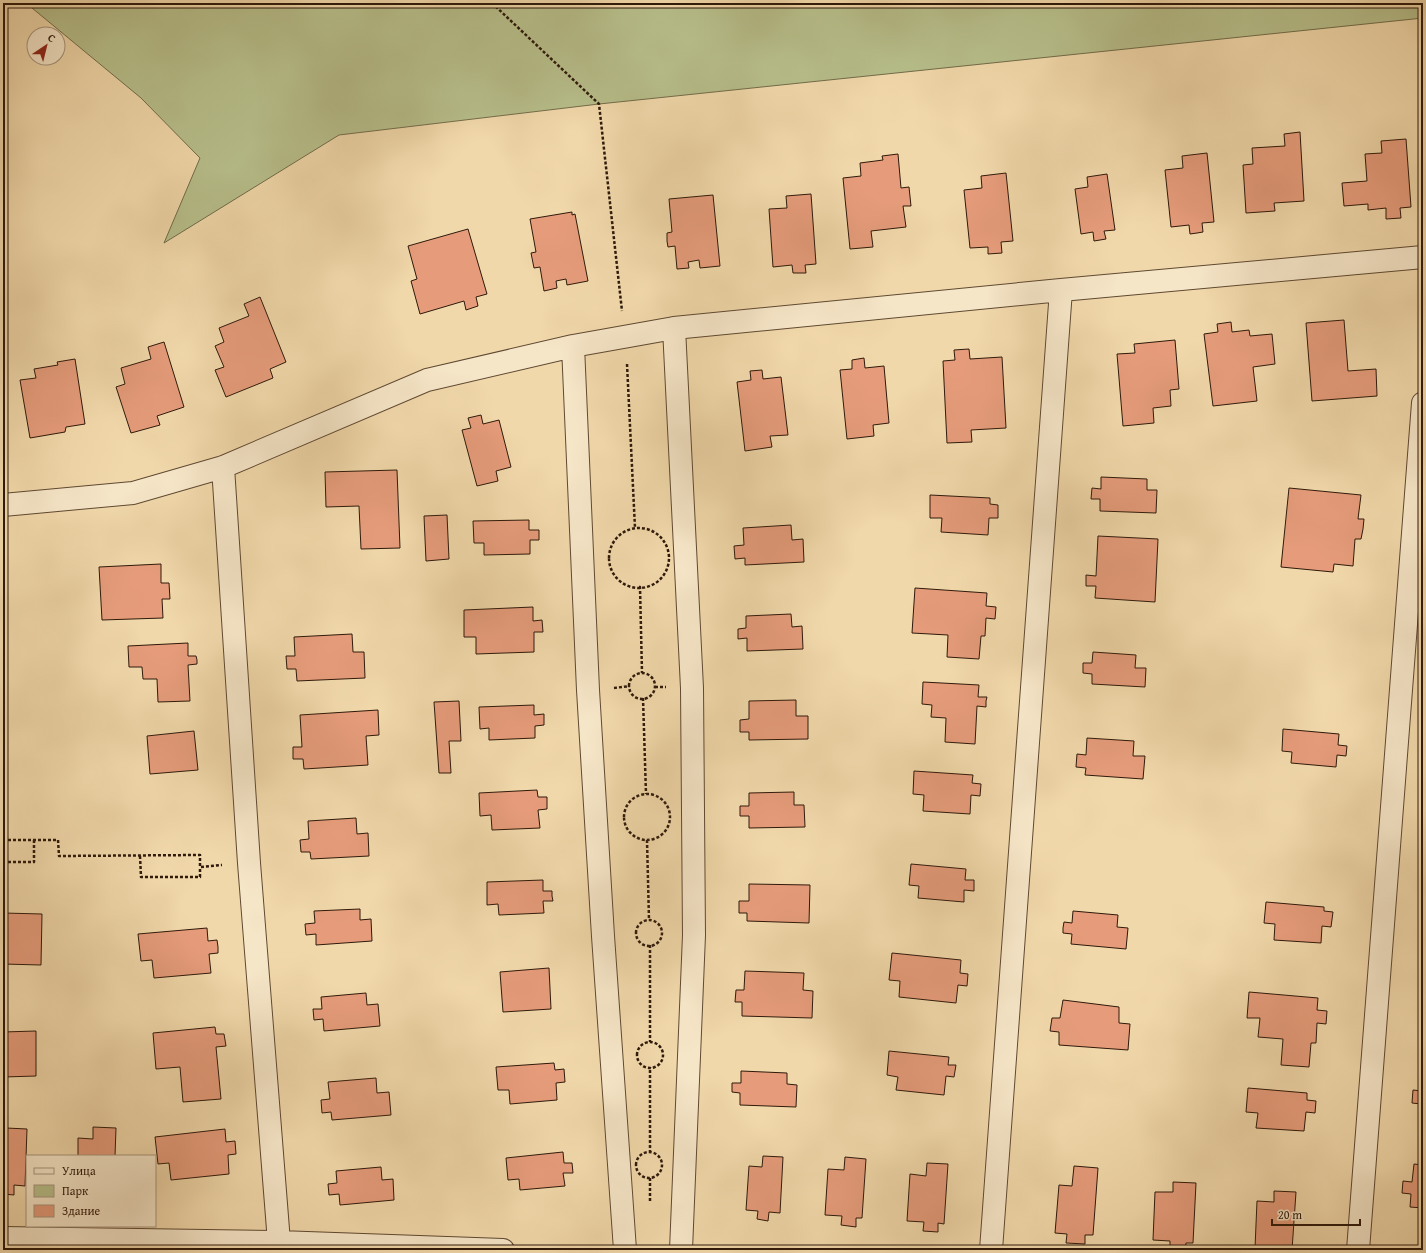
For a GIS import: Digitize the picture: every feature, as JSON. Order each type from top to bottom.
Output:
[{"type":"lane","points":[[3,505],[133,493],[224,466],[427,380],[573,346],[674,328],[1061,290],[1423,257]]},
{"type":"lane","points":[[991,1250],[1061,290]]},
{"type":"lane","points":[[674,328],[692,688],[694,935],[681,1250]]},
{"type":"lane","points":[[573,346],[588,698],[602,936],[626,1250]]},
{"type":"lane","points":[[1358,1250],[1423,403]]},
{"type":"lane","points":[[224,466],[249,862],[279,1242]]},
{"type":"lane","points":[[3,1238],[279,1242],[503,1250]]},
{"type":"path","points":[[492,3],[599,104],[625,337],[636,528]]},
{"type":"path","points":[[644,528],[659,536],[668,551],[668,560],[667,568],[656,582],[649,586],[640,587],[632,587],[624,584],[618,579],[613,572],[609,556],[610,548],[614,540],[628,530],[644,528]]},
{"type":"path","points":[[640,587],[642,673]]},
{"type":"path","points":[[642,673],[649,674],[654,680],[655,684],[653,692],[643,698],[635,696],[632,692],[630,684],[636,674],[642,673]]},
{"type":"path","points":[[643,698],[646,794]]},
{"type":"path","points":[[646,794],[654,795],[660,798],[665,803],[670,816],[666,830],[661,835],[647,840],[640,839],[628,831],[623,817],[624,810],[633,798],[646,794]]},
{"type":"path","points":[[3,840],[58,840],[59,856],[200,855],[200,877],[141,878],[140,856]]},
{"type":"path","points":[[3,862],[34,862],[34,840]]},
{"type":"path","points":[[647,840],[649,920]]},
{"type":"path","points":[[200,867],[249,862]]},
{"type":"path","points":[[649,920],[658,924],[661,932],[660,940],[650,945],[641,943],[636,936],[636,932],[640,924],[643,921],[649,920]]},
{"type":"path","points":[[650,945],[650,1042]]},
{"type":"path","points":[[650,1042],[660,1046],[663,1054],[658,1065],[650,1067],[642,1065],[638,1058],[638,1054],[644,1043],[650,1042]]},
{"type":"path","points":[[650,1067],[650,1153]]},
{"type":"path","points":[[650,1153],[656,1154],[659,1157],[662,1168],[658,1175],[650,1178],[642,1176],[639,1172],[637,1164],[640,1157],[644,1154],[650,1153]]},
{"type":"green space","points":[[26,3],[1423,3],[1423,18],[599,104],[339,135],[164,243],[200,158],[141,98],[66,36],[66,26],[54,26]]},
{"type":"building","points":[[1300,132],[1304,201],[1274,203],[1275,211],[1246,213],[1243,165],[1253,164],[1252,148],[1285,146],[1284,134]]},
{"type":"building","points":[[1406,139],[1411,207],[1400,208],[1401,218],[1386,219],[1386,208],[1368,210],[1368,204],[1344,206],[1342,183],[1367,181],[1365,154],[1382,153],[1381,141]]},
{"type":"building","points":[[1207,153],[1214,222],[1202,223],[1203,232],[1190,234],[1189,225],[1171,227],[1165,170],[1183,168],[1182,156]]},
{"type":"building","points":[[898,154],[901,188],[909,187],[911,206],[903,206],[906,227],[871,231],[873,247],[850,249],[843,178],[861,176],[860,163],[883,160],[882,156]]},
{"type":"building","points":[[1006,173],[1013,241],[1001,242],[1002,253],[988,254],[988,247],[970,248],[964,190],[982,188],[981,176]]},
{"type":"building","points":[[1107,174],[1115,230],[1104,231],[1106,239],[1094,241],[1093,232],[1081,234],[1075,189],[1088,187],[1087,177]]},
{"type":"building","points":[[811,194],[816,264],[805,265],[806,273],[793,273],[792,265],[773,267],[769,209],[787,208],[786,196]]},
{"type":"building","points":[[713,195],[720,266],[700,268],[699,260],[688,262],[689,268],[677,269],[675,246],[668,247],[667,241],[667,233],[672,232],[669,199]]},
{"type":"building","points":[[572,212],[572,215],[575,214],[588,281],[567,285],[566,279],[556,281],[557,288],[544,291],[540,267],[534,268],[531,253],[536,252],[530,219]]},
{"type":"building","points":[[468,229],[487,294],[476,297],[478,306],[466,310],[464,301],[420,314],[411,281],[417,279],[408,246]]},
{"type":"building","points":[[260,297],[286,362],[270,369],[273,378],[226,397],[215,370],[224,367],[215,346],[224,342],[219,328],[249,316],[244,304]]},
{"type":"building","points":[[1344,320],[1348,371],[1376,369],[1377,396],[1312,401],[1306,323]]},
{"type":"building","points":[[1231,322],[1232,332],[1249,330],[1250,336],[1272,334],[1275,364],[1253,367],[1257,401],[1213,406],[1204,334],[1218,332],[1217,324]]},
{"type":"building","points":[[1175,340],[1179,389],[1170,390],[1171,406],[1153,408],[1154,423],[1123,426],[1117,354],[1135,353],[1134,344]]},
{"type":"building","points":[[164,342],[184,407],[157,416],[160,425],[131,433],[116,387],[125,384],[121,368],[151,359],[148,347]]},
{"type":"building","points":[[969,349],[970,359],[1002,357],[1006,428],[971,430],[972,442],[947,443],[943,361],[955,360],[954,350]]},
{"type":"building","points":[[864,358],[865,368],[884,366],[889,423],[873,425],[874,436],[847,439],[840,370],[852,369],[852,360]]},
{"type":"building","points":[[75,359],[85,424],[66,427],[65,432],[30,438],[20,380],[36,378],[34,369],[58,365],[57,362]]},
{"type":"building","points":[[762,370],[763,379],[781,377],[788,435],[770,436],[772,447],[745,451],[737,382],[751,380],[750,371]]},
{"type":"building","points":[[481,415],[483,424],[499,420],[511,467],[496,471],[498,481],[477,486],[462,430],[471,428],[468,418]]},
{"type":"building","points":[[397,470],[400,548],[361,549],[359,506],[326,507],[325,472]]},
{"type":"building","points":[[1101,477],[1147,479],[1147,490],[1157,490],[1156,513],[1100,511],[1100,499],[1091,499],[1092,488],[1101,489]]},
{"type":"building","points":[[1289,488],[1361,495],[1358,519],[1364,519],[1363,529],[1361,539],[1355,539],[1353,566],[1334,564],[1333,572],[1281,567]]},
{"type":"building","points":[[930,495],[990,498],[990,504],[998,505],[998,518],[989,518],[988,535],[941,532],[942,518],[930,518]]},
{"type":"building","points":[[447,515],[449,559],[426,561],[424,516]]},
{"type":"building","points":[[529,520],[529,530],[539,530],[539,540],[530,540],[530,554],[484,555],[484,543],[474,543],[473,521]]},
{"type":"building","points":[[791,525],[792,540],[803,539],[804,562],[745,565],[745,558],[735,559],[734,546],[744,545],[743,528]]},
{"type":"building","points":[[1098,536],[1158,539],[1155,602],[1095,598],[1096,586],[1086,586],[1086,575],[1096,576]]},
{"type":"building","points":[[161,564],[161,583],[169,583],[170,599],[162,599],[163,618],[102,620],[99,567]]},
{"type":"building","points":[[915,588],[987,593],[986,606],[996,607],[995,619],[986,618],[985,636],[981,636],[979,659],[947,657],[948,635],[912,633]]},
{"type":"building","points":[[533,607],[533,621],[542,620],[543,632],[534,632],[534,652],[476,654],[476,637],[464,637],[464,610]]},
{"type":"building","points":[[791,614],[792,627],[802,626],[803,649],[747,651],[747,638],[738,639],[738,629],[746,628],[746,616]]},
{"type":"building","points":[[352,634],[353,652],[364,652],[365,678],[297,681],[296,669],[287,669],[286,656],[295,656],[294,637]]},
{"type":"building","points":[[188,643],[188,656],[196,656],[197,660],[197,664],[188,665],[190,701],[158,702],[157,679],[143,679],[142,667],[129,667],[128,646]]},
{"type":"building","points":[[1093,652],[1136,655],[1135,668],[1146,668],[1145,687],[1092,684],[1092,674],[1083,673],[1083,663],[1092,663]]},
{"type":"building","points":[[923,682],[979,685],[978,697],[987,697],[986,707],[977,706],[975,744],[945,742],[946,718],[931,717],[932,705],[922,704]]},
{"type":"building","points":[[796,700],[796,716],[808,716],[808,739],[749,740],[749,732],[740,732],[740,720],[749,719],[749,701]]},
{"type":"building","points":[[459,701],[461,741],[449,741],[451,773],[439,773],[434,702]]},
{"type":"building","points":[[534,705],[534,715],[544,714],[544,725],[535,726],[535,738],[489,740],[489,728],[480,729],[479,707]]},
{"type":"building","points":[[378,710],[379,735],[366,736],[368,765],[304,769],[303,759],[293,759],[293,747],[302,747],[300,715]]},
{"type":"building","points":[[1283,729],[1339,734],[1338,745],[1347,746],[1346,756],[1337,755],[1336,767],[1291,763],[1292,752],[1282,751]]},
{"type":"building","points":[[194,731],[198,770],[150,774],[147,736]]},
{"type":"building","points":[[1087,738],[1134,741],[1133,756],[1145,756],[1143,779],[1085,775],[1086,768],[1076,767],[1077,754],[1086,755]]},
{"type":"building","points":[[914,771],[973,775],[972,783],[981,784],[980,796],[971,795],[970,814],[923,811],[924,795],[913,794]]},
{"type":"building","points":[[537,790],[538,797],[547,797],[547,809],[538,810],[540,828],[492,830],[491,815],[480,816],[479,793]]},
{"type":"building","points":[[794,792],[794,805],[804,805],[805,827],[749,828],[749,816],[740,816],[740,806],[749,806],[749,793]]},
{"type":"building","points":[[356,818],[357,834],[368,833],[369,856],[311,859],[310,852],[301,852],[300,840],[309,839],[308,821]]},
{"type":"building","points":[[911,864],[966,869],[965,880],[974,880],[974,891],[964,890],[964,902],[918,898],[919,886],[909,885]]},
{"type":"building","points":[[543,880],[543,891],[552,891],[553,901],[543,901],[544,913],[499,915],[498,904],[487,905],[487,882]]},
{"type":"building","points":[[749,884],[810,885],[809,923],[747,921],[747,913],[739,913],[739,901],[749,901]]},
{"type":"building","points":[[1266,902],[1324,907],[1324,911],[1333,912],[1331,927],[1322,926],[1321,943],[1274,940],[1275,924],[1264,923]]},
{"type":"building","points":[[360,909],[360,920],[371,919],[372,941],[316,945],[316,934],[306,935],[305,924],[315,923],[314,911]]},
{"type":"building","points":[[1073,911],[1118,915],[1117,927],[1128,928],[1126,949],[1071,944],[1072,934],[1063,933],[1063,928],[1064,922],[1072,923]]},
{"type":"building","points":[[3,913],[42,914],[41,965],[3,964]]},
{"type":"building","points":[[207,928],[208,941],[217,940],[218,947],[218,953],[209,954],[211,973],[154,978],[152,960],[141,961],[138,934]]},
{"type":"building","points":[[892,953],[961,960],[960,973],[968,974],[967,986],[958,985],[956,1003],[899,997],[900,981],[889,980]]},
{"type":"building","points":[[549,968],[551,1009],[503,1012],[500,972]]},
{"type":"building","points":[[745,971],[804,973],[803,990],[813,991],[812,1018],[742,1016],[742,1002],[735,1002],[736,990],[744,990]]},
{"type":"building","points":[[1249,992],[1318,998],[1317,1010],[1327,1011],[1326,1024],[1317,1023],[1316,1043],[1311,1043],[1309,1067],[1281,1065],[1283,1039],[1258,1037],[1260,1018],[1247,1018]]},
{"type":"building","points":[[366,993],[367,1005],[378,1004],[380,1026],[324,1031],[323,1019],[314,1020],[313,1009],[322,1009],[321,997]]},
{"type":"building","points":[[1063,1000],[1119,1007],[1119,1023],[1130,1024],[1128,1050],[1059,1045],[1059,1032],[1050,1031],[1052,1018],[1060,1018]]},
{"type":"building","points":[[215,1027],[216,1034],[224,1034],[226,1046],[216,1047],[221,1099],[183,1102],[180,1067],[156,1069],[153,1033]]},
{"type":"building","points":[[36,1031],[36,1076],[3,1077],[3,1032]]},
{"type":"building","points":[[889,1051],[949,1057],[948,1065],[956,1065],[954,1077],[946,1076],[944,1095],[896,1090],[898,1077],[887,1075]]},
{"type":"building","points":[[554,1063],[555,1070],[564,1069],[565,1082],[556,1083],[557,1100],[510,1104],[509,1090],[498,1090],[496,1067]]},
{"type":"building","points":[[741,1071],[787,1073],[787,1084],[797,1085],[796,1107],[740,1105],[740,1093],[732,1092],[732,1083],[741,1083]]},
{"type":"building","points":[[1423,1074],[1423,1111],[1421,1111],[1421,1104],[1412,1103],[1413,1090],[1422,1091]]},
{"type":"building","points":[[376,1078],[377,1093],[389,1092],[391,1115],[332,1120],[331,1112],[322,1113],[321,1100],[330,1099],[328,1082]]},
{"type":"building","points":[[1248,1088],[1307,1093],[1307,1100],[1316,1101],[1315,1113],[1306,1112],[1304,1131],[1256,1128],[1258,1113],[1246,1112]]},
{"type":"building","points":[[93,1127],[116,1128],[115,1155],[78,1155],[78,1138],[93,1139]]},
{"type":"building","points":[[6,1128],[27,1129],[25,1186],[14,1185],[14,1195],[3,1194],[3,1139],[5,1139]]},
{"type":"building","points":[[225,1129],[226,1142],[235,1141],[236,1154],[228,1155],[229,1174],[171,1180],[169,1163],[158,1164],[155,1137]]},
{"type":"building","points":[[563,1152],[564,1163],[572,1163],[573,1173],[563,1173],[565,1186],[520,1190],[519,1179],[508,1180],[506,1158]]},
{"type":"building","points":[[763,1156],[783,1157],[780,1213],[769,1212],[768,1221],[757,1219],[758,1211],[746,1210],[749,1166],[762,1167]]},
{"type":"building","points":[[845,1157],[866,1159],[862,1218],[856,1218],[856,1227],[841,1225],[842,1216],[825,1215],[828,1169],[844,1170]]},
{"type":"building","points":[[927,1163],[948,1164],[944,1224],[938,1223],[938,1232],[923,1231],[924,1222],[907,1221],[910,1174],[926,1176]]},
{"type":"building","points":[[1414,1164],[1423,1165],[1423,1208],[1410,1207],[1411,1194],[1402,1193],[1403,1181],[1412,1182]]},
{"type":"building","points":[[1074,1166],[1098,1168],[1093,1235],[1085,1235],[1085,1244],[1066,1243],[1067,1234],[1055,1233],[1059,1185],[1072,1186]]},
{"type":"building","points":[[381,1167],[382,1180],[393,1179],[394,1200],[340,1205],[339,1194],[329,1195],[328,1184],[337,1183],[336,1171]]},
{"type":"building","points":[[1173,1182],[1196,1183],[1193,1243],[1186,1243],[1185,1250],[1170,1250],[1170,1241],[1153,1240],[1155,1192],[1173,1192]]},
{"type":"building","points":[[1274,1191],[1296,1192],[1292,1250],[1255,1248],[1257,1201],[1274,1202]]}]
